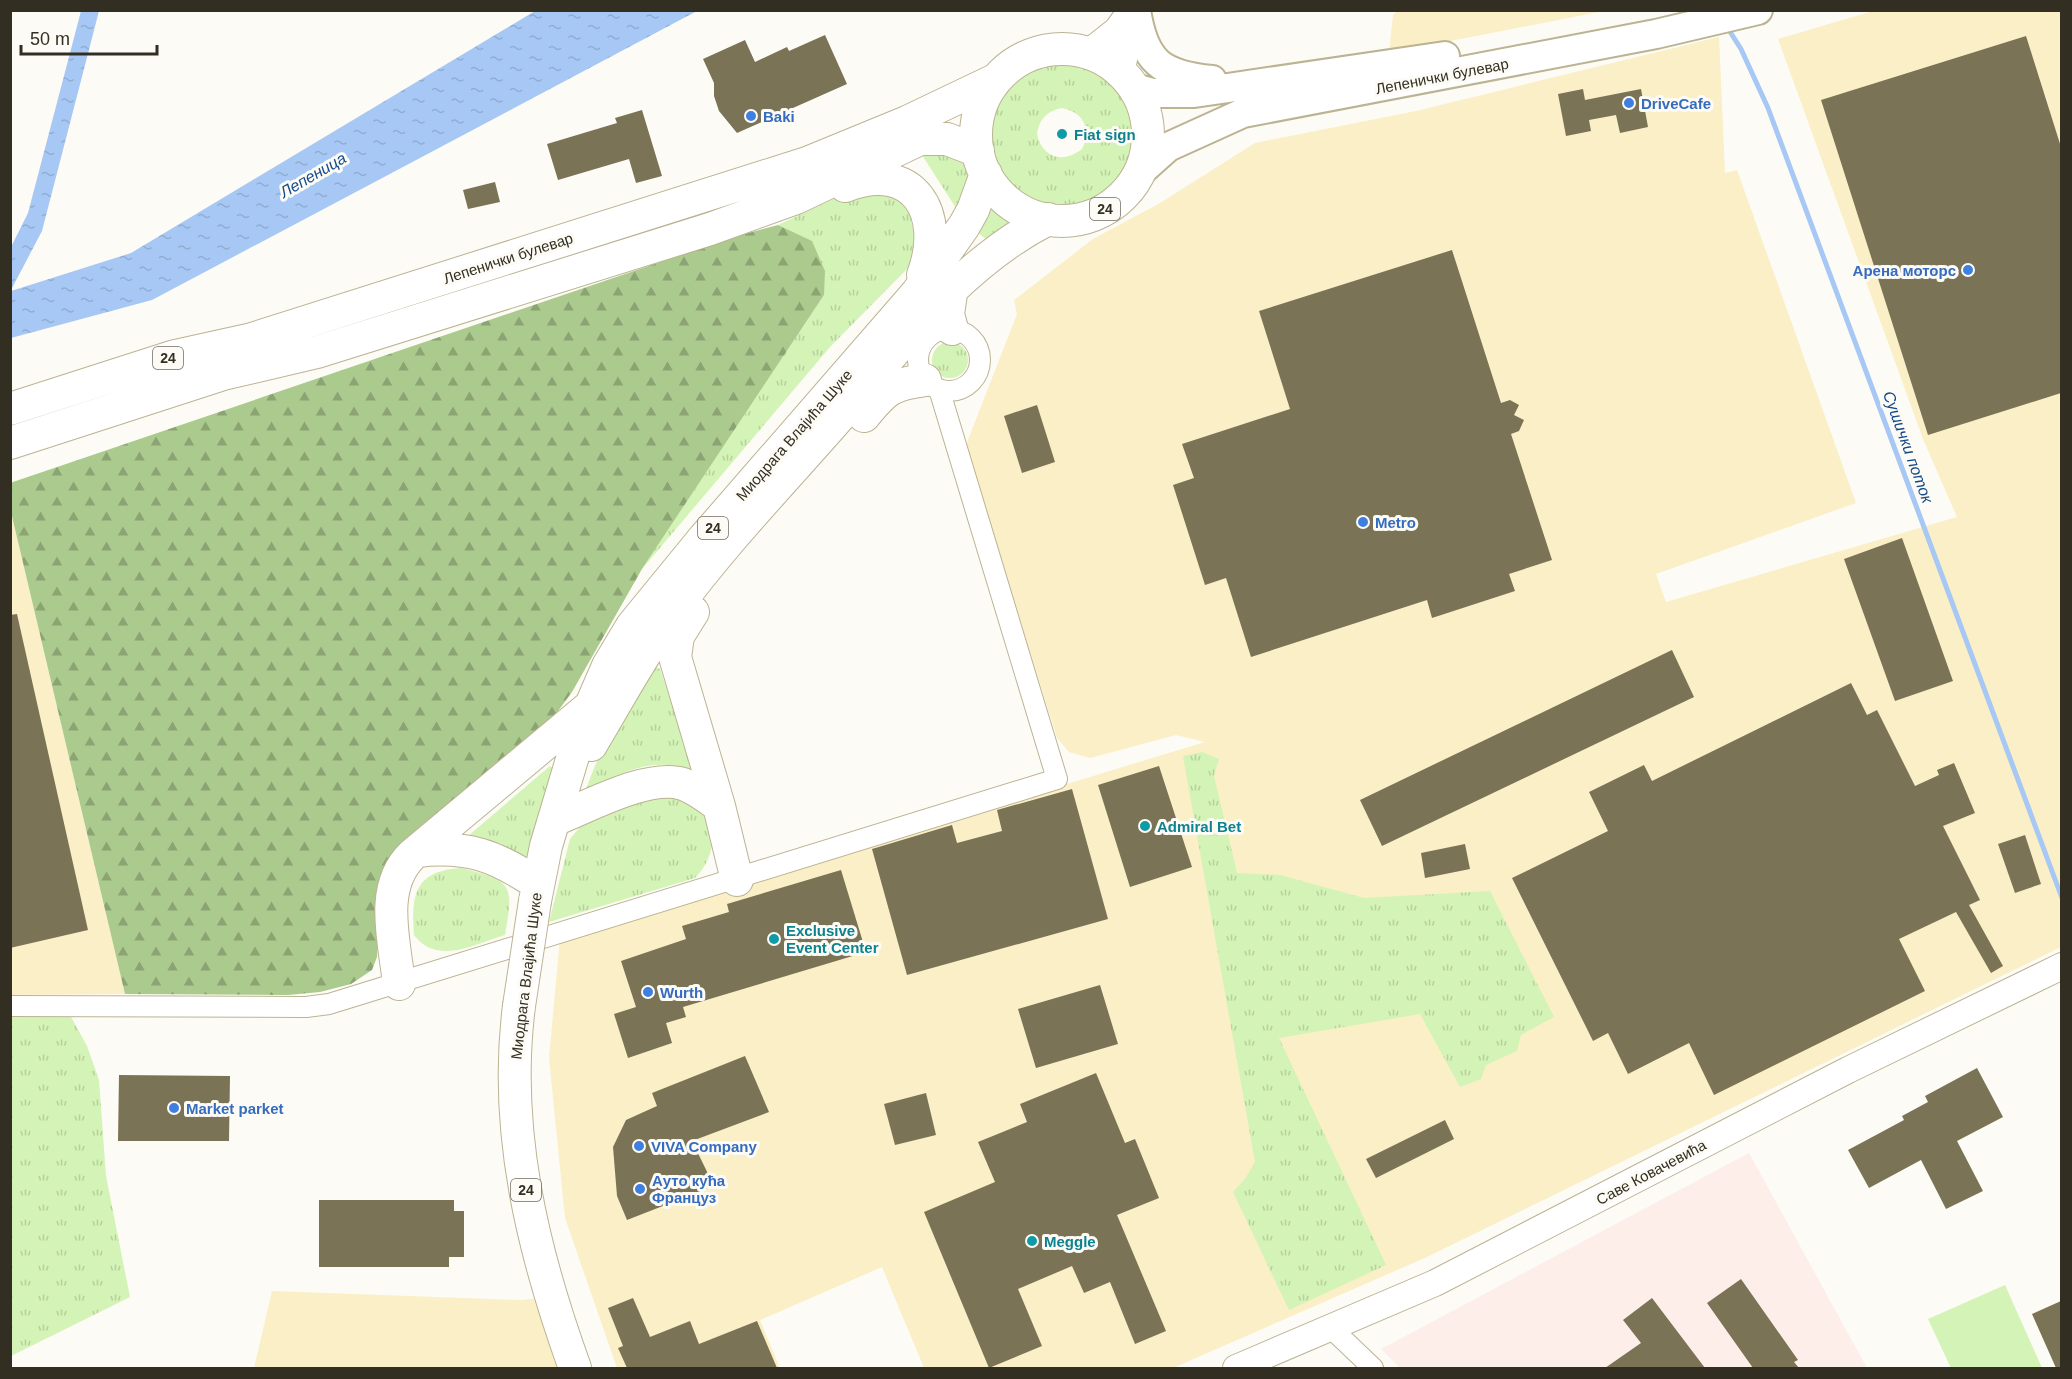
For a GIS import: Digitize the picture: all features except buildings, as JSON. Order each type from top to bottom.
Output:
[{"type":"main road","points":[[1134,10],[1143,44],[1163,69],[1188,78],[1259,85]]},
{"type":"main road","name":"Лепенички булевар","points":[[1128,81],[1170,94],[1259,85],[1478,50],[1680,10]]},
{"type":"main road","name":"Лепенички булевар","points":[[1140,172],[1168,147],[1243,113],[1758,10]]},
{"type":"main road","name":"24","points":[[10,443],[223,374],[317,352],[710,229],[795,198],[920,139],[947,139],[982,162],[1010,202],[1028,213],[1048,219],[1076,219],[1102,210],[1124,194],[1140,172],[1146,151],[1148,130],[1143,108],[1128,81],[1106,62],[1088,53],[1061,49],[1033,54],[1009,67],[995,80],[980,109],[976,131],[982,162]]},
{"type":"main road","name":"Лепенички булевар","points":[[10,409],[175,356],[252,339],[736,187],[817,159],[907,122],[995,80]]},
{"type":"main road","name":"Миодрага Влајића Шуке","points":[[575,1368],[538,1252],[519,1159],[514,1084],[519,1006],[536,892],[558,807],[589,707],[626,636],[652,600],[917,293],[973,210],[982,162]]},
{"type":"main road","points":[[795,198],[873,178],[896,181],[912,191],[927,213],[932,233],[928,262],[917,293]]},
{"type":"main road","name":"Миодрага Влајића Шуке","points":[[558,807],[663,626],[742,529],[952,287],[1025,231],[1048,219]]},
{"type":"main road","points":[[952,287],[948,314],[952,329]]},
{"type":"main road","points":[[763,505],[801,482],[888,389],[901,383],[932,384]]},
{"type":"main road","points":[[737,880],[719,806],[677,669],[675,650],[681,631],[733,554],[742,529]]},
{"type":"main road","points":[[399,984],[391,908],[393,891],[402,867],[589,707]]},
{"type":"main road","points":[[558,807],[656,781],[682,784],[700,792],[719,806]]},
{"type":"main road","points":[[417,852],[450,849],[475,852],[503,862],[536,892]]},
{"type":"street","points":[[1088,53],[1117,30],[1134,10]]},
{"type":"street","points":[[1128,81],[1134,10]]},
{"type":"street","points":[[10,1006],[306,1007],[329,1004],[737,880],[1057,779],[932,384],[918,360],[924,340],[932,334],[952,329],[970,338],[979,356],[979,366],[975,376],[959,388],[932,384]]},
{"type":"street","name":"Саве Ковачевића","points":[[1236,1368],[1435,1283],[1835,1076],[2058,967]]},
{"type":"street","points":[[1331,1328],[1373,1368]]},
{"type":"shaded area","points":[[1397,11],[1604,11],[1389,53],[1393,15]]},
{"type":"shaded area","points":[[1873,11],[2061,11],[2061,947],[1427,1257],[1173,1368],[924,1368],[882,1267],[760,1320],[780,1368],[617,1368],[565,1218],[549,1058],[560,938],[1205,742],[1176,735],[1090,758],[1069,752],[1057,738],[966,445],[1017,314],[1014,300],[1093,239],[1160,203],[1255,143],[1416,111],[1719,37],[1725,173],[1737,170],[1856,503],[1656,574],[1666,602],[1957,517],[1923,439],[1778,39]]},
{"type":"shaded area","points":[[11,512],[125,994],[11,995]]},
{"type":"shaded area","points":[[1749,1153],[1867,1368],[1400,1368],[1381,1349]]},
{"type":"shaded area","points":[[272,1291],[519,1300],[549,1298],[574,1368],[254,1368]]},
{"type":"green space","points":[[1061,60],[1093,70],[1116,87],[1130,110],[1134,136],[1130,161],[1117,183],[1096,199],[1068,207],[1036,204],[1012,189],[996,167],[988,141],[991,114],[1003,90],[1026,70]],"holes":[[[1062,108],[1076,113],[1084,123],[1085,142],[1082,149],[1075,154],[1054,156],[1043,149],[1037,134],[1038,129],[1045,116],[1052,111]]]},
{"type":"green space","points":[[945,148],[968,162],[973,172],[958,211],[920,152]]},
{"type":"green space","points":[[877,186],[915,210],[911,220],[916,247],[909,267],[830,347],[642,569],[824,295],[812,242],[778,225],[855,189]]},
{"type":"green space","points":[[990,202],[1018,224],[989,242],[975,230]]},
{"type":"green space","points":[[778,225],[812,241],[825,271],[824,295],[642,569],[572,692],[547,726],[401,847],[378,937],[377,957],[372,970],[351,984],[320,992],[288,995],[125,994],[11,512],[10,483],[737,236]]},
{"type":"green space","points":[[950,342],[963,347],[968,360],[963,373],[950,378],[937,373],[932,360],[937,347]]},
{"type":"green space","points":[[652,665],[660,669],[695,773],[681,767],[653,765],[612,777],[586,790],[607,741]]},
{"type":"green space","points":[[1202,752],[1219,759],[1214,776],[1237,873],[1280,875],[1364,898],[1490,891],[1554,1017],[1521,1035],[1517,1051],[1486,1065],[1481,1079],[1460,1087],[1420,1014],[1279,1038],[1386,1265],[1289,1310],[1233,1192],[1245,1179],[1255,1162],[1183,756]]},
{"type":"green space","points":[[550,766],[554,769],[527,864],[501,844],[468,836]]},
{"type":"green space","points":[[667,792],[694,804],[709,823],[712,833],[710,852],[702,870],[695,878],[549,922],[570,839],[584,822]]},
{"type":"green space","points":[[461,868],[491,877],[506,887],[509,905],[505,935],[457,950],[434,949],[423,944],[414,935],[415,897],[419,887],[434,874]]},
{"type":"green space","points":[[11,1015],[70,1015],[87,1046],[99,1080],[106,1176],[130,1297],[11,1356]]},
{"type":"green space","points":[[2005,1285],[2042,1368],[1951,1368],[1928,1319]]},
{"type":"water","points":[[81,11],[99,11],[42,231],[11,290],[11,247],[28,213]]},
{"type":"water","name":"Лепеница","points":[[535,11],[697,11],[152,300],[11,338],[11,291],[131,253]]},
{"type":"waterway","name":"Сушички поток","points":[[1727,27],[1741,49],[1768,108],[2062,898]]},
{"type":"place","name":"DriveCafe","points":[[1629,103]]},
{"type":"place","name":"Baki","points":[[751,116]]},
{"type":"place","name":"Fiat sign","points":[[1062,134]]},
{"type":"place","name":"Арена моторс","points":[[1968,270]]},
{"type":"place","name":"Metro","points":[[1363,522]]},
{"type":"place","name":"Admiral Bet","points":[[1145,826]]},
{"type":"place","name":"Exclusive Event Center","points":[[774,939]]},
{"type":"place","name":"Wurth","points":[[648,992]]},
{"type":"place","name":"Market parket","points":[[174,1108]]},
{"type":"place","name":"VIVA Company","points":[[639,1146]]},
{"type":"place","name":"Ауто кућа Француз","points":[[640,1189]]},
{"type":"place","name":"Meggle","points":[[1032,1241]]}]
